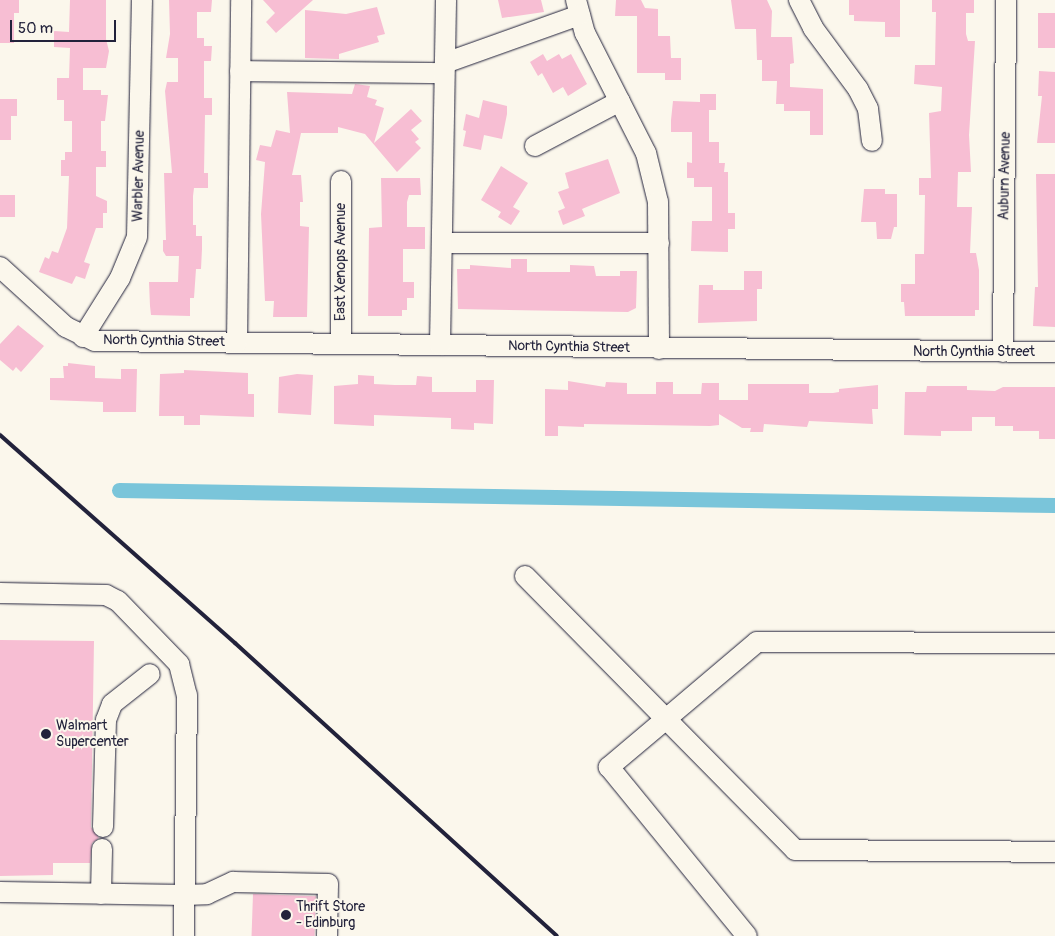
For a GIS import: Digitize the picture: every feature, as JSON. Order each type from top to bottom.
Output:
[{"type":"street","name":"Warbler Avenue","points":[[83,337],[120,278],[137,237],[142,0]]},
{"type":"street","points":[[237,342],[241,0]]},
{"type":"street","points":[[440,345],[446,0]]},
{"type":"street","points":[[798,0],[813,28],[864,102],[872,141]]},
{"type":"street","name":"Auburn Avenue","points":[[1003,352],[1006,0]]},
{"type":"street","points":[[240,71],[445,68],[578,7],[585,33],[646,153],[658,202],[659,349]]},
{"type":"street","points":[[535,146],[620,101]]},
{"type":"street","name":"East Xenops Avenue","points":[[341,181],[341,344]]},
{"type":"street","points":[[442,243],[659,243]]},
{"type":"street","points":[[0,266],[66,327],[83,337]]},
{"type":"street","name":"North Cynthia Street","points":[[83,337],[105,341],[659,349],[1055,352]]},
{"type":"street","points":[[526,576],[795,850],[1055,852]]},
{"type":"street","points":[[0,592],[106,595],[118,601],[179,664],[186,694],[184,936]]},
{"type":"street","points":[[747,936],[609,768],[757,642],[1055,643]]},
{"type":"street","points":[[102,826],[106,720],[112,704],[150,674]]},
{"type":"street","points":[[101,894],[102,849]]},
{"type":"street","points":[[0,892],[184,895],[208,894],[234,882],[328,884],[327,936]]},
{"type":"building","points":[[0,0],[19,0],[19,13],[14,13],[14,43],[0,43]]},
{"type":"building","points":[[70,0],[106,0],[106,39],[109,51],[106,68],[83,68],[83,90],[101,90],[101,95],[108,95],[105,121],[101,121],[101,151],[106,151],[106,167],[96,167],[96,196],[107,201],[107,213],[103,213],[103,228],[96,228],[84,262],[90,264],[85,279],[76,276],[72,284],[39,272],[45,257],[49,259],[52,251],[58,253],[67,228],[69,176],[61,176],[61,160],[65,160],[65,152],[72,152],[72,121],[64,121],[64,100],[57,100],[57,78],[69,78],[70,48],[54,47],[54,31],[69,32]]},
{"type":"building","points":[[169,0],[212,0],[211,12],[197,12],[197,38],[204,38],[204,46],[212,46],[211,61],[204,61],[204,98],[212,98],[212,115],[205,115],[204,173],[208,173],[208,188],[194,188],[193,196],[193,225],[196,225],[196,236],[202,236],[202,249],[201,269],[196,269],[194,298],[190,298],[190,316],[151,315],[150,306],[149,282],[178,282],[179,256],[166,256],[163,251],[163,240],[166,240],[164,173],[172,173],[165,91],[167,82],[178,82],[178,58],[166,58],[170,34]]},
{"type":"building","points":[[263,0],[313,0],[276,33],[266,22],[275,13]]},
{"type":"building","points":[[498,0],[541,0],[544,12],[502,18]]},
{"type":"building","points":[[616,0],[641,0],[645,8],[658,9],[658,36],[670,36],[671,58],[681,58],[681,80],[665,80],[665,73],[637,73],[637,16],[615,16]]},
{"type":"building","points":[[731,0],[767,0],[772,11],[771,37],[792,37],[794,63],[790,64],[790,87],[823,89],[823,135],[810,135],[810,111],[784,111],[784,104],[776,104],[777,81],[762,81],[762,60],[757,60],[756,29],[735,29]]},
{"type":"building","points":[[849,0],[900,0],[900,37],[885,37],[885,22],[854,21],[854,15],[849,15]]},
{"type":"building","points":[[932,0],[974,0],[974,13],[966,13],[968,41],[975,41],[969,135],[971,172],[958,172],[957,207],[972,207],[970,253],[976,253],[979,270],[979,310],[975,310],[975,316],[905,316],[904,302],[901,302],[901,284],[915,284],[915,254],[924,254],[925,195],[919,195],[919,178],[931,178],[929,113],[941,111],[942,87],[914,84],[915,65],[935,65],[936,12],[932,12]]},
{"type":"building","points":[[377,7],[385,34],[377,36],[379,42],[339,54],[339,59],[305,58],[305,10],[346,14]]},
{"type":"building","points":[[1038,13],[1055,13],[1055,48],[1038,48]]},
{"type":"building","points":[[543,54],[547,61],[559,54],[562,59],[571,54],[587,84],[568,96],[563,87],[553,93],[542,73],[538,76],[530,62]]},
{"type":"building","points":[[1039,71],[1055,72],[1055,143],[1037,143],[1042,96],[1038,96]]},
{"type":"building","points":[[355,84],[370,86],[367,97],[377,100],[375,105],[384,108],[374,143],[411,109],[422,121],[411,130],[419,139],[415,142],[421,148],[397,172],[365,134],[338,127],[338,133],[301,133],[292,175],[301,175],[303,202],[300,202],[300,226],[309,227],[307,317],[273,317],[274,301],[265,301],[261,214],[265,162],[256,160],[260,145],[271,147],[276,130],[290,133],[287,92],[352,94]]},
{"type":"building","points":[[700,94],[716,94],[716,110],[709,110],[709,142],[719,142],[719,163],[725,163],[724,172],[728,172],[728,213],[735,213],[735,229],[728,229],[728,252],[691,251],[692,221],[712,221],[712,187],[694,187],[694,178],[687,178],[687,162],[692,163],[692,132],[671,132],[671,120],[673,101],[700,102]]},
{"type":"building","points":[[0,99],[17,99],[17,116],[11,116],[11,140],[0,140]]},
{"type":"building","points":[[483,100],[507,106],[502,139],[484,135],[481,150],[463,146],[466,131],[463,130],[466,114],[479,118]]},
{"type":"building","points":[[608,159],[620,193],[582,209],[585,216],[563,225],[558,211],[565,208],[558,192],[569,188],[565,173]]},
{"type":"building","points":[[501,166],[528,183],[513,207],[520,211],[511,225],[498,217],[501,212],[481,200]]},
{"type":"building","points":[[1036,174],[1055,174],[1055,327],[1033,326],[1035,287],[1038,287]]},
{"type":"building","points":[[381,178],[420,178],[421,195],[409,195],[407,202],[407,227],[425,227],[425,249],[403,249],[403,282],[414,282],[414,298],[407,298],[407,310],[402,310],[402,316],[368,316],[369,228],[382,227]]},
{"type":"building","points":[[864,189],[885,189],[885,194],[897,194],[897,227],[894,227],[891,239],[877,239],[876,222],[861,222]]},
{"type":"building","points":[[0,195],[15,195],[15,217],[0,217]]},
{"type":"building","points":[[511,259],[527,259],[527,272],[570,272],[570,265],[594,266],[596,276],[620,276],[620,271],[637,271],[636,308],[628,312],[458,309],[457,269],[470,269],[470,265],[511,268]]},
{"type":"building","points":[[744,271],[762,271],[762,289],[757,289],[757,321],[698,323],[699,285],[713,285],[713,290],[744,290]]},
{"type":"building","points":[[18,325],[44,346],[21,372],[16,367],[13,371],[0,360],[0,344]]},
{"type":"building","points":[[68,363],[95,366],[95,378],[121,379],[121,369],[137,369],[136,412],[103,412],[103,402],[50,400],[50,378],[64,378],[63,366],[68,366]]},
{"type":"building","points":[[184,370],[248,373],[248,394],[254,394],[254,417],[200,415],[200,425],[184,425],[184,416],[159,416],[160,374],[184,373]]},
{"type":"building","points":[[297,374],[313,375],[311,415],[278,413],[279,377]]},
{"type":"building","points":[[358,375],[374,376],[374,384],[395,385],[416,385],[417,376],[432,377],[432,392],[476,392],[476,380],[494,380],[493,424],[474,423],[474,430],[451,429],[451,418],[374,415],[374,426],[334,424],[334,386],[358,384]]},
{"type":"building","points":[[568,381],[605,387],[606,382],[627,383],[627,394],[656,394],[656,382],[673,382],[673,394],[701,394],[702,383],[719,383],[719,400],[748,400],[748,384],[809,384],[809,393],[833,393],[839,392],[839,389],[878,385],[878,409],[872,409],[873,424],[809,421],[807,427],[764,424],[763,432],[750,432],[751,428],[742,428],[719,414],[719,425],[584,424],[584,427],[558,426],[558,436],[545,436],[545,389],[568,390]]},
{"type":"building","points":[[927,386],[967,386],[967,390],[995,391],[1003,387],[1055,387],[1055,439],[1039,439],[1039,431],[1013,431],[1013,426],[995,426],[995,417],[972,417],[972,431],[941,431],[941,436],[904,435],[905,392],[926,392]]},
{"type":"building","name":"Walmart Supercenter","points":[[0,640],[94,641],[91,827],[99,838],[92,843],[90,863],[53,863],[53,875],[0,876]]},
{"type":"building","name":"Thrift Store - Edinburg","points":[[253,894],[316,896],[315,936],[252,936]]},
{"type":"waterway","points":[[119,490],[1055,505]]},
{"type":"railway","points":[[0,435],[235,643],[557,936]]},
{"type":"place","name":"Walmart Supercenter","points":[[46,734]]},
{"type":"place","name":"Thrift Store - Edinburg","points":[[286,915]]}]
